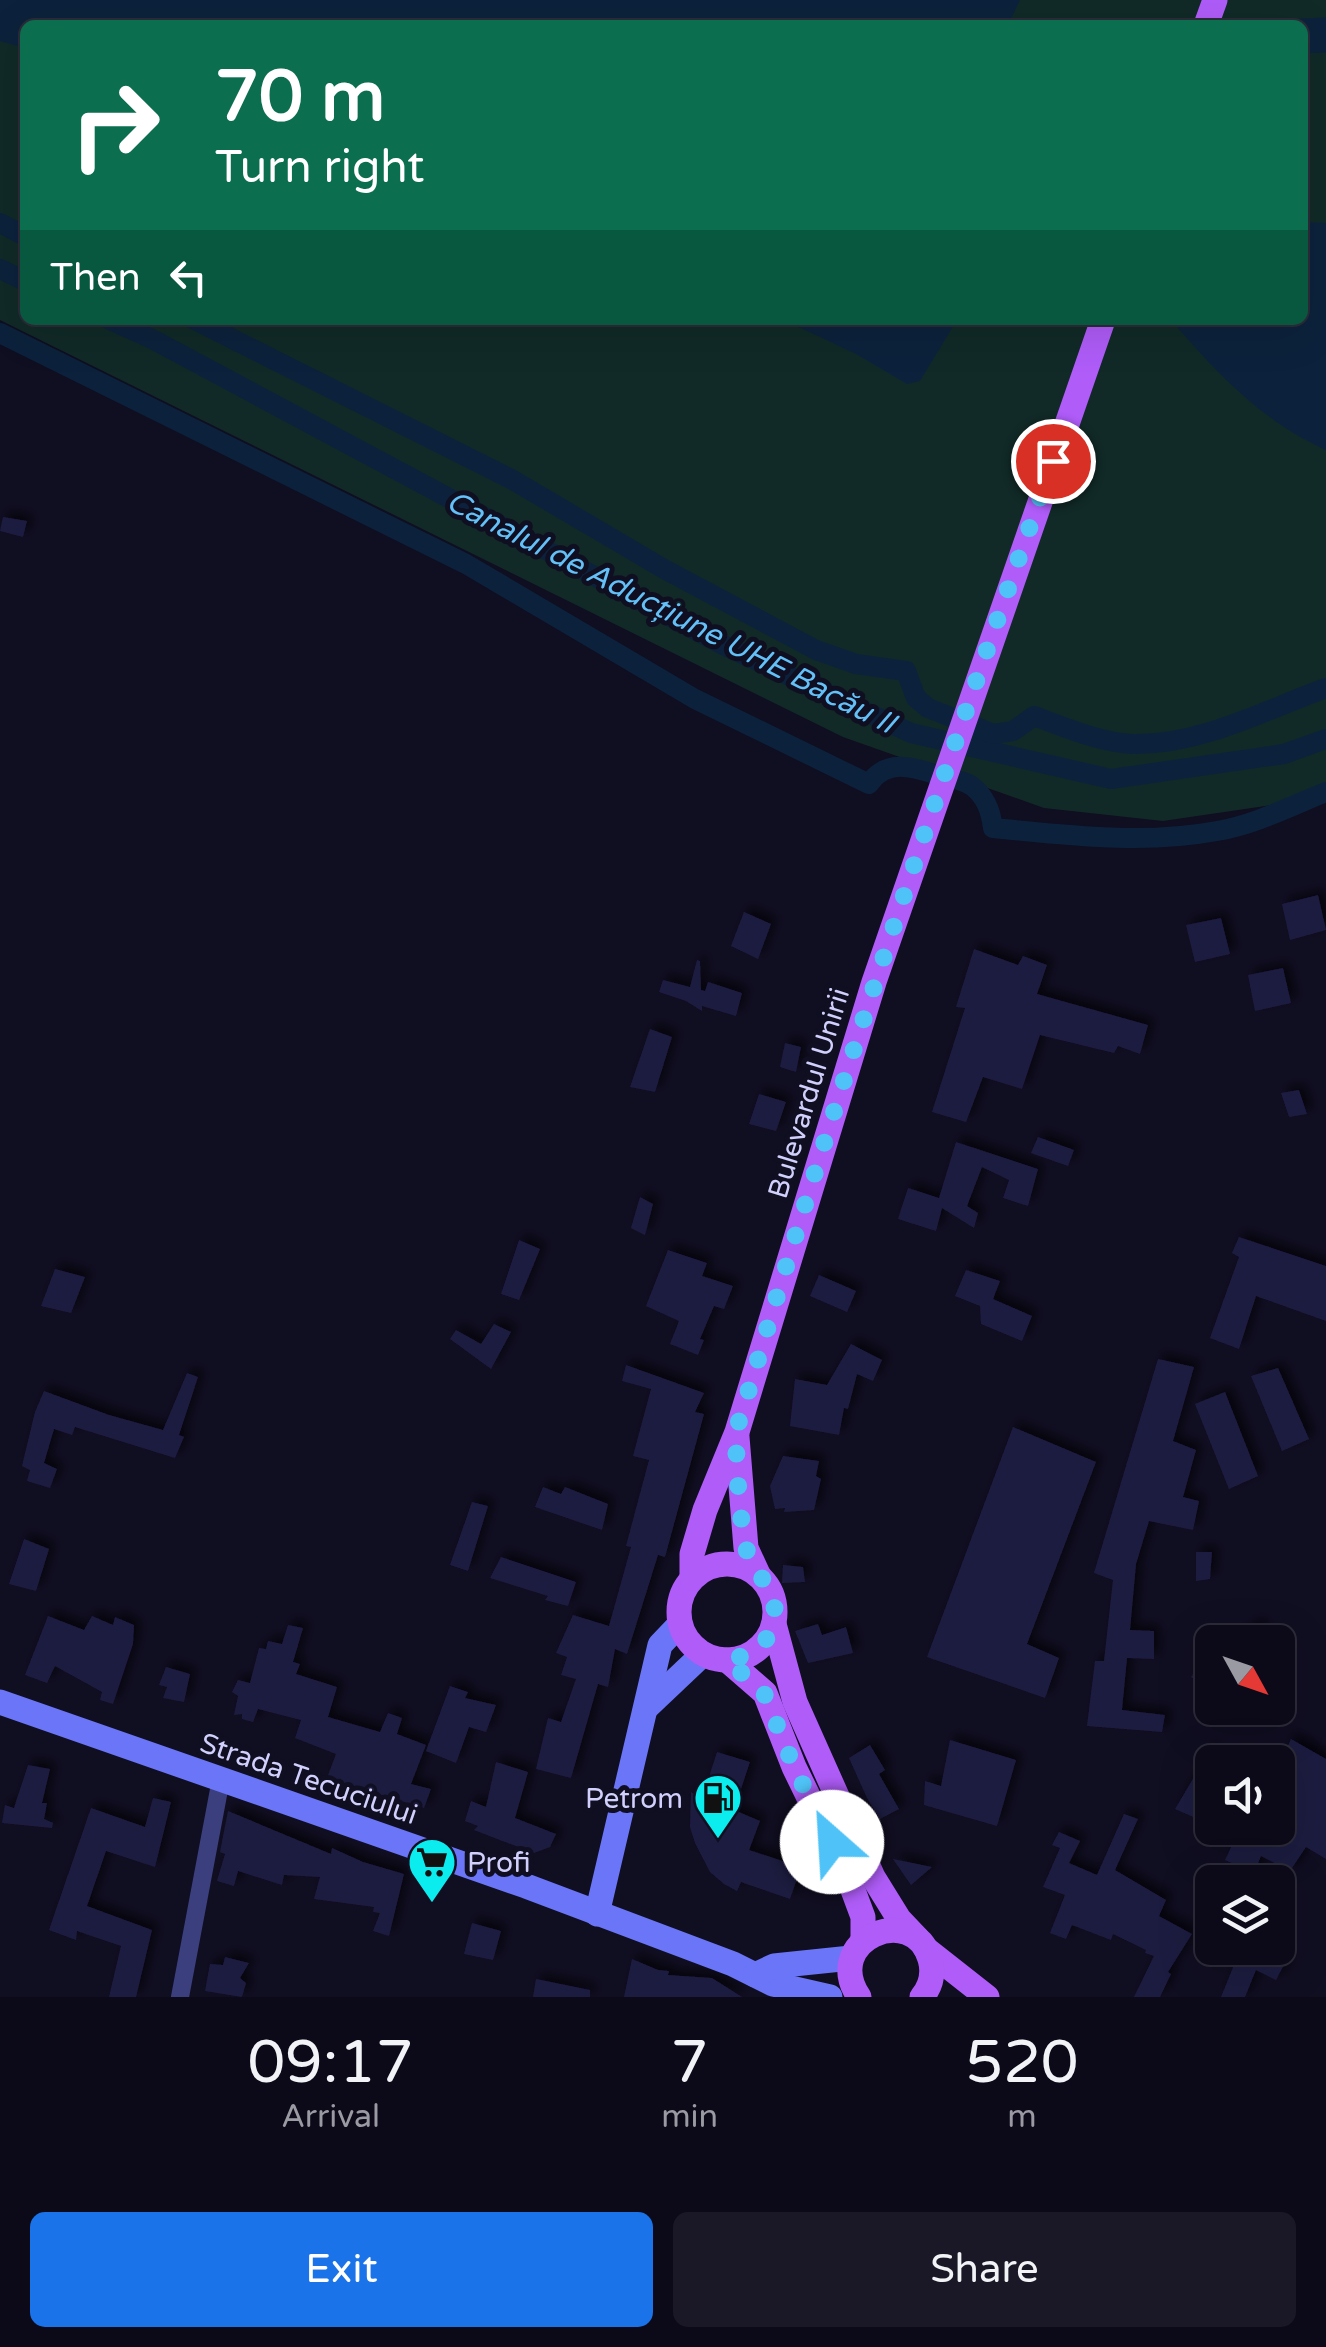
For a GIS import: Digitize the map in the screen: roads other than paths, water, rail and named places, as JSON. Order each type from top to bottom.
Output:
[{"type":"main road","name":"Bulevardul Unirii","points":[[692,1578],[692,1554],[705,1510],[737,1432],[874,982],[1100,325]]},
{"type":"main road","name":"Bulevardul Unirii","points":[[737,1432],[746,1548],[758,1574]]},
{"type":"main road","points":[[859,1997],[851,1982],[863,1916],[764,1693],[685,1636],[680,1624],[683,1592],[692,1578],[717,1564],[732,1563],[758,1574],[773,1596],[774,1624],[795,1702],[873,1877],[898,1918],[921,1944],[987,1997]]},
{"type":"main road","points":[[597,1914],[660,1645],[680,1624]]},
{"type":"main road","points":[[646,1708],[715,1657],[743,1658],[756,1650],[774,1624]]},
{"type":"main road","name":"Strada Tecuciului","points":[[0,1702],[597,1914],[773,1984],[830,1997]]},
{"type":"main road","points":[[756,1975],[774,1966],[857,1949],[890,1930],[921,1944],[932,1963],[932,1977],[922,1997]]},
{"type":"street","points":[[180,1997],[221,1779]]},
{"type":"water","points":[[0,0],[1020,0],[1010,20],[20,20],[20,47],[0,41]]},
{"type":"water","points":[[1308,222],[1326,223],[1326,450],[1281,425],[1223,377],[1176,325],[1308,325]]},
{"type":"water","points":[[795,325],[954,325],[920,381],[907,384]]},
{"type":"waterway","points":[[1308,36],[1326,35]]},
{"type":"waterway","points":[[0,223],[20,233]]},
{"type":"waterway","name":"Canalul de Aducțiune UHE Bacău II","points":[[0,269],[20,279]]},
{"type":"waterway","name":"Canalul de Aducțiune UHE Bacău II","points":[[121,325],[723,645],[911,733],[1111,779],[1284,754],[1326,739]]},
{"type":"waterway","points":[[205,325],[513,480],[664,569],[816,650],[856,664],[906,671],[916,698],[928,708],[994,734],[1013,731],[1034,716],[1107,740],[1157,743],[1231,725],[1326,688]]},
{"type":"waterway","points":[[0,333],[466,564],[695,699],[869,784],[893,767],[921,770],[968,784],[984,800],[993,828],[1105,837],[1189,835],[1245,824],[1326,792]]},
{"type":"place","name":"Petrom","points":[[718,1840]]},
{"type":"place","name":"Profi","points":[[432,1904]]}]
